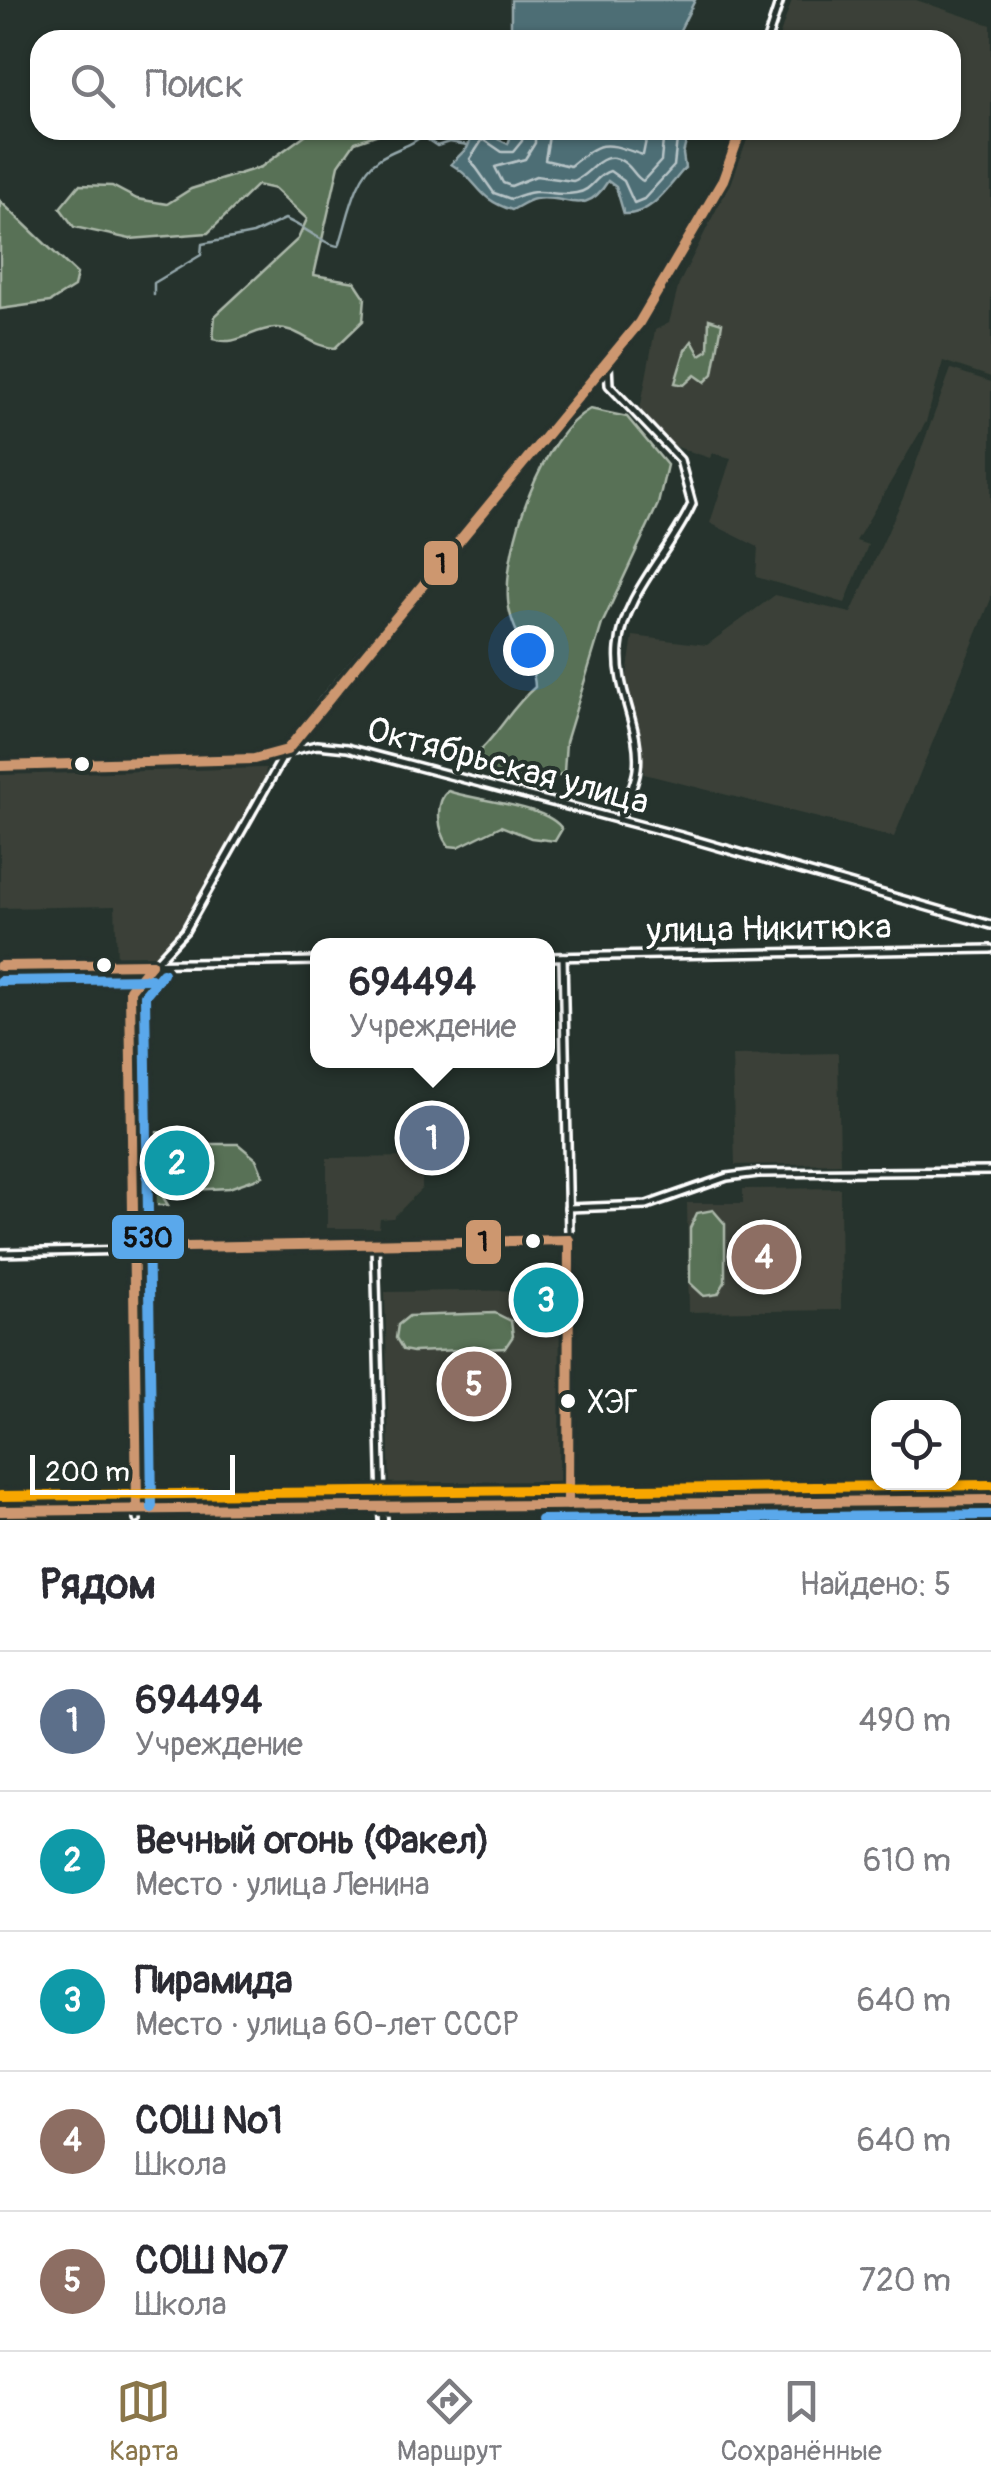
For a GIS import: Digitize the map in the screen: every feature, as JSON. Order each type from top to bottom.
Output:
[{"type":"street","points":[[770,30],[780,0]]},
{"type":"street","points":[[137,1520],[130,990],[185,931],[288,750],[639,323],[723,180],[737,140]]},
{"type":"street","points":[[608,361],[609,386]]},
{"type":"street","points":[[590,382],[609,386],[680,460],[692,504],[624,624],[618,650],[626,712],[637,742],[638,766],[618,820]]},
{"type":"street","name":"Октябрьская улица","points":[[0,766],[254,759],[316,745],[348,748],[991,925]]},
{"type":"street","name":"улица Никитюка","points":[[555,957],[991,949]]},
{"type":"street","points":[[563,957],[569,1240],[566,1520]]},
{"type":"street","points":[[0,966],[310,961]]},
{"type":"street","points":[[568,1208],[647,1205],[727,1177],[758,1173],[991,1171]]},
{"type":"street","points":[[0,1253],[569,1240]]},
{"type":"street","points":[[375,1244],[382,1520]]},
{"type":"street","points":[[0,1511],[991,1500]]},
{"type":"street","points":[[881,1501],[881,1520]]},
{"type":"shaded area","points":[[792,0],[916,0],[991,25],[991,377],[943,361],[926,422],[856,541],[868,545],[845,603],[756,577],[758,547],[710,523],[731,458],[712,453],[710,458],[674,446],[640,410],[655,330],[669,323],[679,284],[726,190],[744,140],[961,140],[961,30],[782,30]]},
{"type":"shaded area","points":[[951,369],[991,382],[991,599],[894,837],[644,774],[641,740],[626,682],[633,636],[707,645],[775,595],[851,613],[903,498]]},
{"type":"shaded area","points":[[266,768],[263,793],[178,939],[153,959],[117,960],[115,906],[0,908],[0,774]]},
{"type":"shaded area","points":[[838,1053],[840,1163],[735,1165],[732,1055]]},
{"type":"shaded area","points":[[422,1157],[422,1188],[393,1218],[380,1219],[379,1228],[327,1228],[327,1158]]},
{"type":"shaded area","points":[[840,1188],[841,1310],[689,1312],[687,1203],[743,1203],[743,1189]]},
{"type":"shaded area","points":[[533,1290],[533,1306],[560,1306],[562,1492],[390,1492],[385,1292]]},
{"type":"green space","points":[[298,140],[361,140],[355,142],[339,165],[314,275],[355,282],[365,297],[363,321],[335,348],[275,328],[230,341],[213,339],[215,316],[298,239],[307,219],[275,189],[257,185],[208,233],[130,239],[74,227],[60,208],[79,185],[112,186],[137,199],[167,204],[191,189],[261,167]]},
{"type":"green space","points":[[0,201],[77,274],[74,287],[50,302],[0,309]]},
{"type":"green space","points":[[709,319],[722,323],[713,374],[705,382],[695,375],[684,385],[675,383],[685,350],[692,341],[700,355],[708,350]]},
{"type":"green space","points":[[590,409],[627,417],[667,465],[658,504],[602,624],[566,742],[564,772],[542,785],[480,771],[472,764],[473,757],[535,687],[508,600],[512,551],[542,467],[556,442]]},
{"type":"green space","points":[[448,791],[542,814],[562,829],[555,841],[531,838],[501,826],[458,847],[449,846],[439,817]]},
{"type":"green space","points":[[144,1132],[185,1133],[199,1144],[238,1144],[256,1159],[263,1176],[229,1188],[167,1191],[163,1197],[168,1205],[150,1205]]},
{"type":"green space","points":[[713,1210],[725,1224],[725,1282],[718,1294],[704,1296],[690,1283],[690,1228],[697,1213]]},
{"type":"green space","points":[[495,1313],[511,1321],[513,1336],[505,1348],[413,1352],[403,1350],[396,1338],[398,1325],[409,1316]]},
{"type":"water","points":[[511,0],[695,0],[680,30],[511,30]]},
{"type":"water","points":[[471,140],[500,140],[508,144],[509,140],[686,140],[685,168],[666,191],[643,210],[624,214],[616,187],[608,181],[599,193],[583,202],[546,198],[512,210],[500,205],[451,164]]},
{"type":"waterway","points":[[154,295],[154,283],[201,255],[202,244],[253,234],[285,219],[339,246],[353,199],[370,166],[416,140]]},
{"type":"waterway","points":[[428,140],[437,146],[449,142],[468,145]]},
{"type":"transit line","name":"1","points":[[0,766],[254,759],[287,750],[639,323],[723,180],[737,140]]},
{"type":"transit line","name":"1","points":[[0,966],[151,964]]},
{"type":"transit line","name":"1","points":[[137,1508],[130,990],[151,964]]},
{"type":"transit line","name":"530","points":[[152,1508],[145,995],[163,973]]},
{"type":"transit line","name":"530","points":[[0,981],[151,979]]},
{"type":"transit line","name":"1","points":[[133,1248],[569,1240],[568,1505]]},
{"type":"transit line","points":[[0,1496],[991,1485]]},
{"type":"transit line","name":"1","points":[[0,1511],[991,1500]]},
{"type":"transit line","name":"530","points":[[541,1520],[991,1515]]},
{"type":"place","name":"694494","points":[[432,1138]]},
{"type":"place","name":"Вечный огонь (Факел)","points":[[177,1163]]},
{"type":"place","name":"СОШ №1","points":[[764,1257]]},
{"type":"place","name":"Пирамида","points":[[546,1300]]},
{"type":"place","name":"СОШ №7","points":[[474,1384]]},
{"type":"place","name":"ХЭГ","points":[[568,1401]]}]
